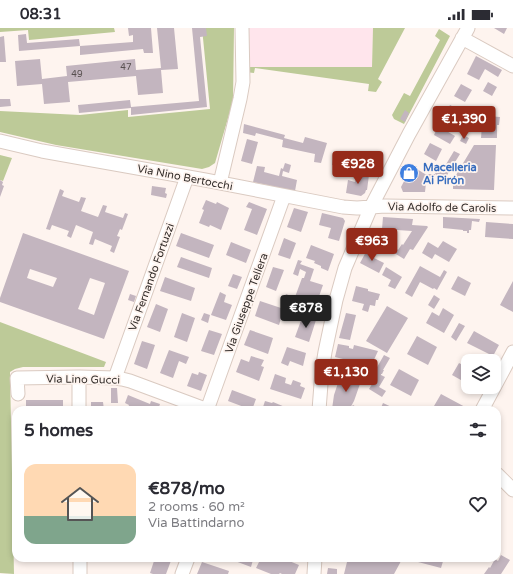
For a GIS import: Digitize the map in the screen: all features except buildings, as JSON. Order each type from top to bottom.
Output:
[{"type":"street","points":[[220,183],[240,104],[242,82],[242,28]]},
{"type":"street","points":[[319,406],[322,371],[329,332],[345,268],[371,206],[465,33],[513,66]]},
{"type":"street","name":"Via Nino Bertocchi","points":[[0,141],[344,207],[357,208],[371,206]]},
{"type":"street","name":"Via Fernando Fortuzzi","points":[[115,378],[187,177]]},
{"type":"street","name":"Via Giuseppe Tellera","points":[[209,406],[284,196]]},
{"type":"street","name":"Via Adolfo de Carolis","points":[[371,206],[513,208]]},
{"type":"street","points":[[484,406],[513,352]]},
{"type":"street","points":[[79,377],[79,406]]},
{"type":"street","name":"Via Lino Gucci","points":[[18,394],[17,378],[115,378],[130,381],[197,406]]},
{"type":"street","points":[[501,478],[513,490]]},
{"type":"street","points":[[80,562],[80,574]]},
{"type":"street","points":[[182,574],[186,562]]},
{"type":"street","points":[[314,574],[315,562]]},
{"type":"shaded area","points":[[246,28],[373,28],[372,67],[246,67]]},
{"type":"green space","points":[[0,28],[114,28],[115,32],[29,40],[28,30],[0,32]]},
{"type":"green space","points":[[202,28],[234,28],[233,101],[215,163],[209,167],[202,169],[56,145],[0,132],[0,111],[80,115],[128,110],[128,117],[210,109]]},
{"type":"green space","points":[[373,28],[405,28],[378,79],[382,82],[376,92],[368,91],[369,84],[255,68],[254,73],[245,72],[246,67],[372,67]]},
{"type":"green space","points":[[439,29],[450,36],[404,124],[394,119],[392,115],[404,93],[410,96],[440,40],[435,36]]},
{"type":"green space","points":[[0,155],[12,158],[3,181],[0,180]]},
{"type":"green space","points":[[0,322],[106,362],[104,367],[23,367],[10,372],[12,562],[14,562],[14,574],[0,573]]},
{"type":"place","name":"Macelleria Ai Pirón","points":[[409,173]]}]
